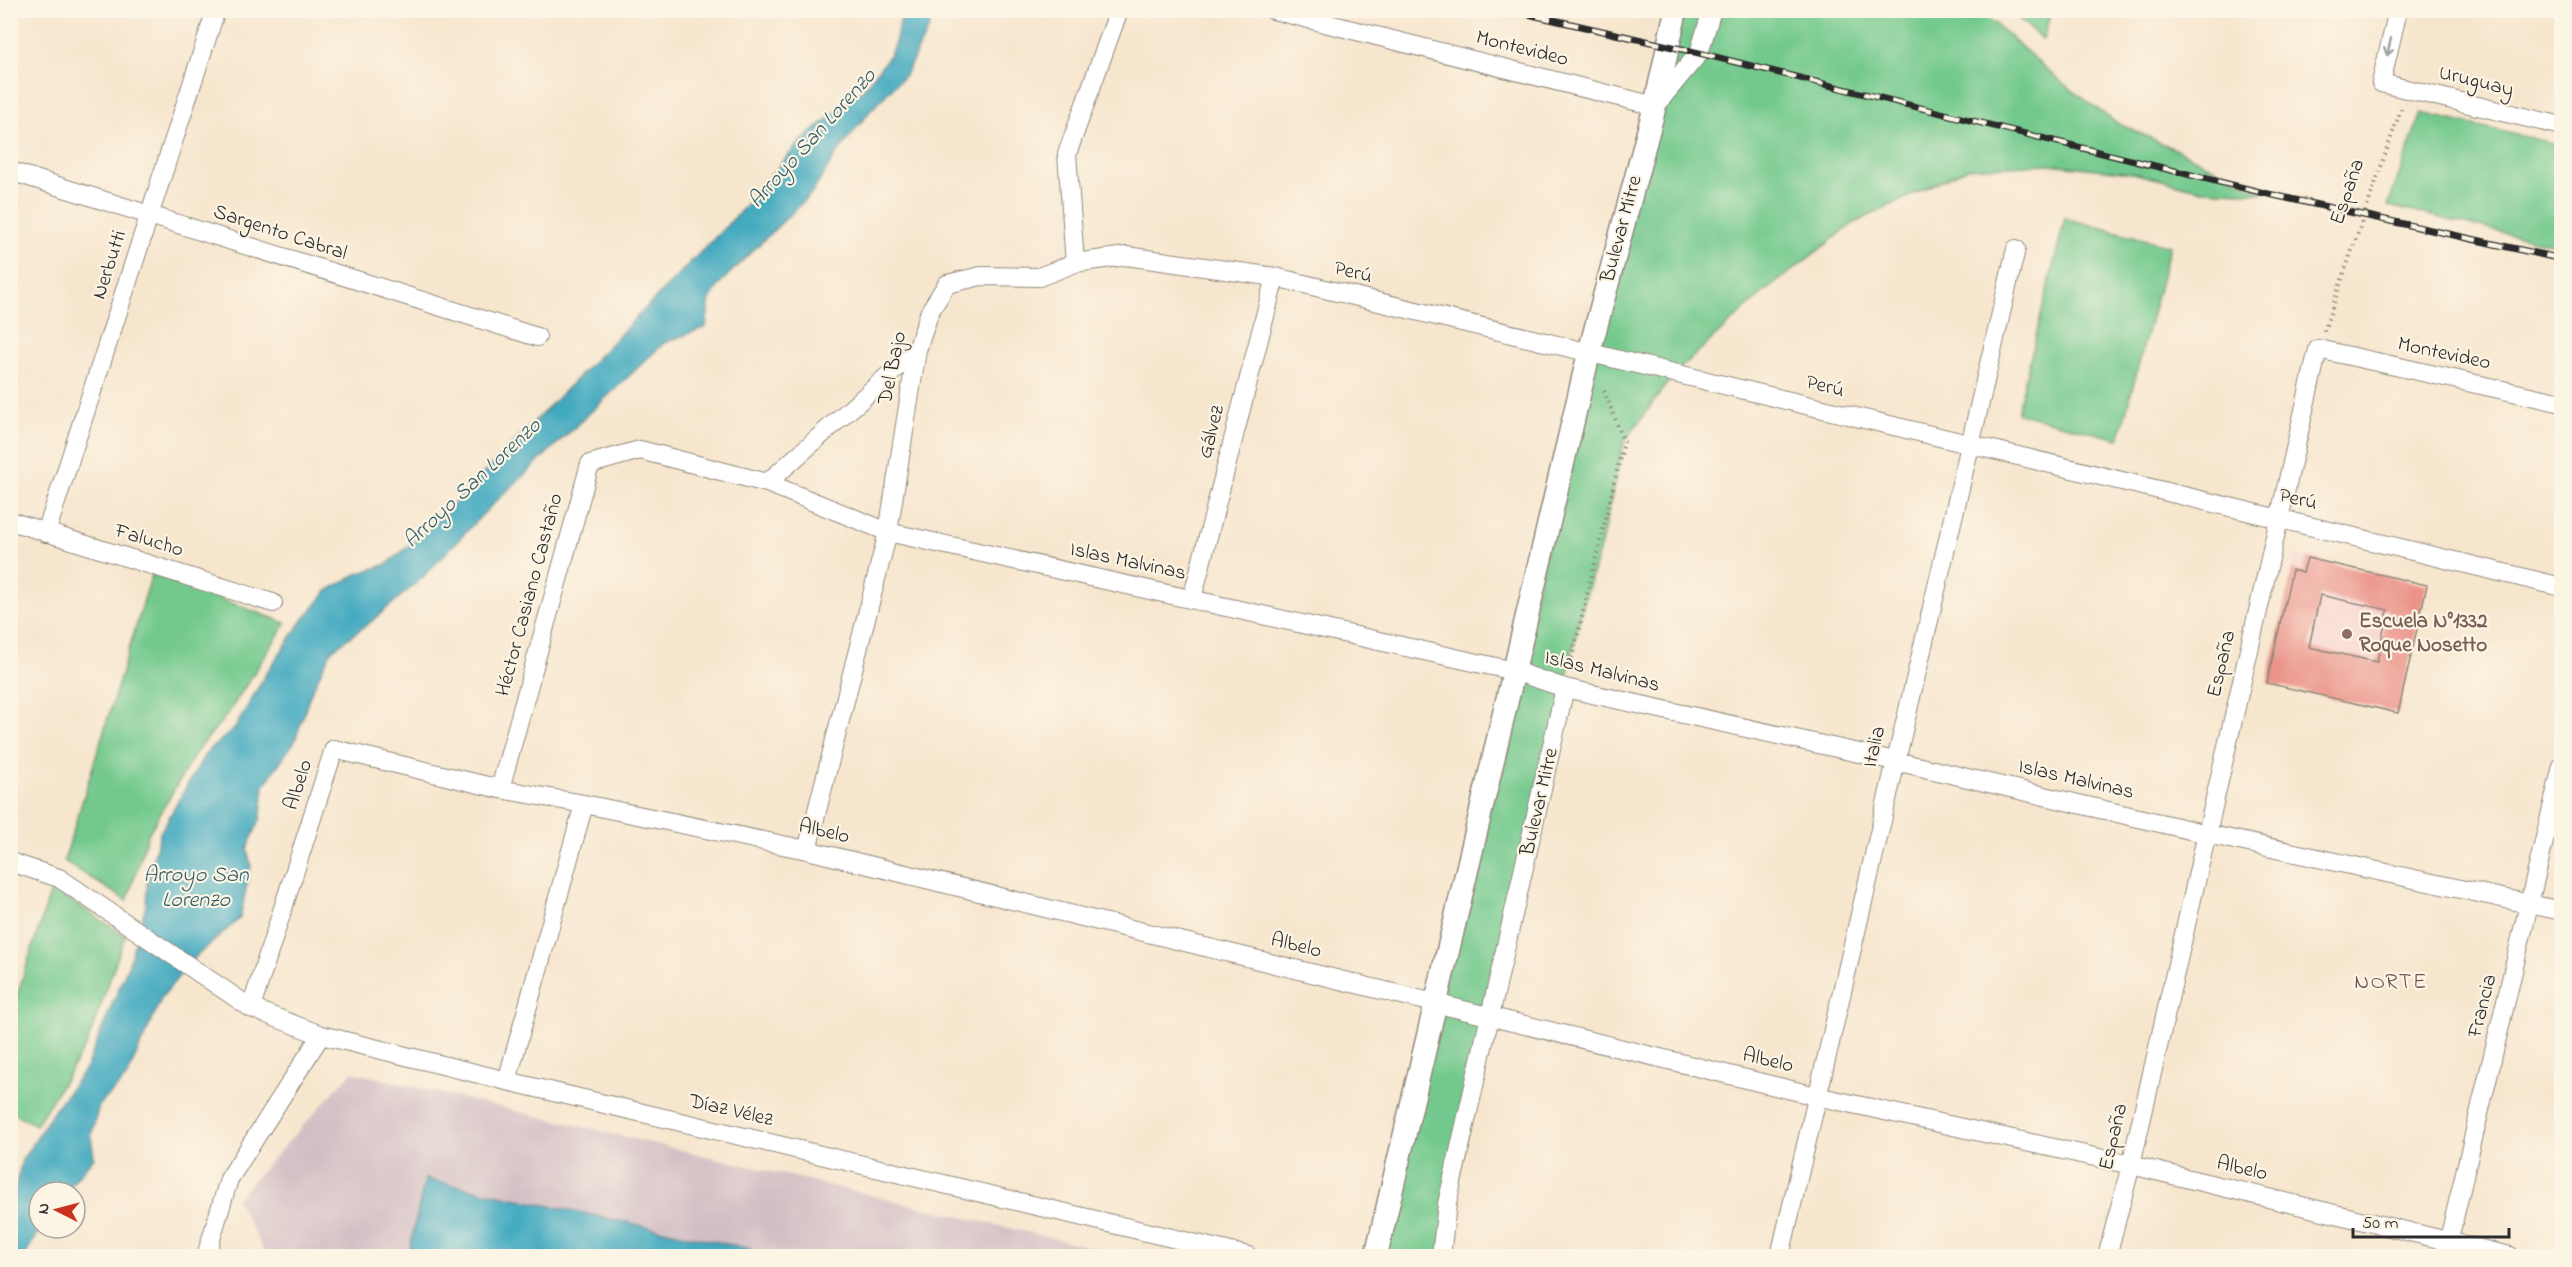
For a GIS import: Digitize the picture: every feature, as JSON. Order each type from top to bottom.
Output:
[{"type":"street","name":"Nerbutti","points":[[46,533],[216,10]]},
{"type":"street","points":[[1075,263],[1067,154],[1119,10]]},
{"type":"street","name":"Montevideo","points":[[1273,10],[1655,106]]},
{"type":"street","name":"Bulevar Mitre","points":[[1376,1257],[1589,352],[1655,106],[1676,10]]},
{"type":"street","name":"Bulevar Mitre","points":[[1655,106],[1699,53],[1712,10]]},
{"type":"street","name":"Uruguay","points":[[2398,10],[2381,83],[2562,126]]},
{"type":"street","name":"Sargento Cabral","points":[[10,171],[537,337]]},
{"type":"street","name":"Italia","points":[[1780,1257],[2016,249]]},
{"type":"street","name":"Perú","points":[[1075,263],[1126,256],[1275,277],[2562,587]]},
{"type":"street","name":"Del Bajo","points":[[807,850],[888,532],[916,350],[930,311],[946,284],[981,276],[1039,277],[1075,263]]},
{"type":"street","name":"Gálvez","points":[[1192,599],[1275,277]]},
{"type":"street","name":"Montevideo","points":[[2318,349],[2562,403]]},
{"type":"street","name":"España","points":[[2107,1257],[2131,1165],[2277,519],[2318,349]]},
{"type":"street","points":[[767,483],[916,350]]},
{"type":"street","name":"Islas Malvinas","points":[[640,450],[767,483],[888,532],[1514,671],[1565,688],[1895,761],[2206,834],[2562,911]]},
{"type":"street","name":"Héctor Casiano Castaño","points":[[500,789],[590,464],[640,450]]},
{"type":"street","name":"Falucho","points":[[10,521],[273,603]]},
{"type":"street","name":"Bulevar Mitre","points":[[1441,1257],[1448,1204],[1565,688]]},
{"type":"street","name":"Albelo","points":[[251,1008],[334,749],[500,789],[807,850],[1816,1096],[2131,1165],[2447,1249],[2510,1257]]},
{"type":"street","name":"Francia","points":[[2447,1249],[2562,766]]},
{"type":"street","points":[[507,1082],[584,804]]},
{"type":"street","name":"Díaz Vélez","points":[[10,862],[59,878],[251,1008],[321,1035],[507,1082],[1248,1257]]},
{"type":"street","points":[[206,1257],[229,1179],[321,1035]]},
{"type":"path","name":"España","points":[[2318,349],[2409,89]]},
{"type":"path","points":[[1565,688],[1580,617],[1601,544],[1624,442],[1602,386]]},
{"type":"shaded area","name":"Escuela N°1332 Roque Nosetto","points":[[2295,556],[2427,585],[2398,713],[2267,683]]},
{"type":"shaded area","points":[[352,1072],[1127,1256],[262,1256],[264,1251],[236,1199]]},
{"type":"green space","points":[[1676,11],[1982,11],[2060,81],[2115,122],[2264,193],[2203,190],[2132,173],[2049,164],[1968,168],[1854,223],[1764,292],[1675,373],[1624,442],[1601,544],[1580,617],[1441,1256],[1376,1256]]},
{"type":"green space","points":[[2010,11],[2051,11],[2043,40]]},
{"type":"green space","points":[[2421,113],[2561,145],[2561,246],[2388,206]]},
{"type":"green space","points":[[2065,218],[2170,246],[2119,439],[2017,413]]},
{"type":"green space","points":[[152,574],[286,623],[229,712],[196,752],[148,834],[127,901],[64,861]]},
{"type":"green space","points":[[52,888],[125,936],[87,1044],[36,1125],[11,1112],[11,1013]]},
{"type":"water","name":"Arroyo San Lorenzo","points":[[903,11],[931,11],[929,28],[905,75],[870,111],[835,156],[812,193],[721,282],[710,299],[706,327],[664,343],[487,510],[421,579],[372,621],[332,650],[311,692],[295,741],[264,785],[261,817],[247,849],[251,865],[240,918],[192,960],[162,997],[126,1078],[99,1105],[91,1136],[94,1157],[75,1180],[27,1180],[27,1240],[34,1240],[25,1256],[11,1256],[11,1205],[22,1160],[53,1112],[86,1068],[128,966],[146,905],[147,882],[160,833],[206,753],[235,728],[267,672],[303,620],[327,591],[357,574],[387,564],[429,529],[739,213],[798,144],[864,88],[887,59],[894,46]]},
{"type":"water","points":[[425,1179],[751,1249],[749,1256],[408,1256]]},
{"type":"building","name":"Escuela N°1332 Roque Nosetto","points":[[2307,558],[2427,585],[2398,713],[2267,683],[2292,570],[2303,573]],"holes":[[[2320,595],[2388,610],[2377,662],[2309,647]]]},
{"type":"railway","points":[[1510,10],[1699,53],[2264,193],[2562,259]]},
{"type":"place","name":"Escuela N°1332 Roque Nosetto","points":[[2347,634]]},
{"type":"district","name":"NORTE","points":[[2391,983]]}]
